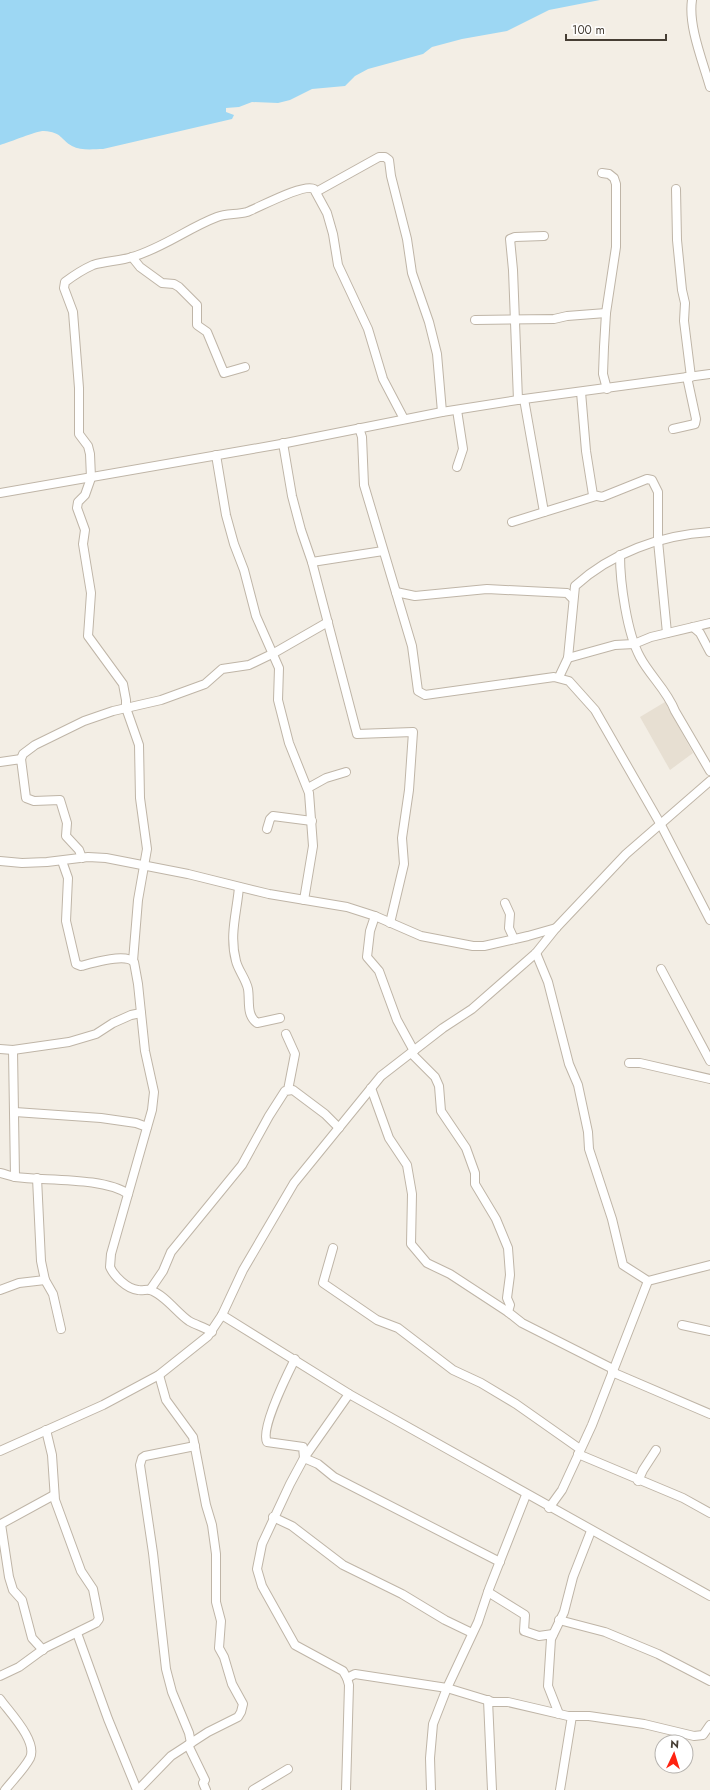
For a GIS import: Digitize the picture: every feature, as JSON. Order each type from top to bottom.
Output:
[{"type":"street","points":[[692,0],[691,8],[694,29],[710,87]]},
{"type":"street","points":[[316,192],[379,157],[385,157],[389,160],[392,183],[407,240],[412,272],[429,322],[437,354],[442,412]]},
{"type":"street","points":[[602,173],[609,174],[614,178],[616,196],[616,247],[606,313],[603,369],[607,389]]},
{"type":"street","points":[[212,1332],[204,1326],[189,1321],[173,1306],[150,1290],[135,1290],[117,1278],[110,1267],[110,1260],[152,1110],[154,1092],[145,1051],[138,984],[133,961],[138,900],[147,849],[140,798],[139,745],[126,708],[123,684],[88,636],[91,593],[83,544],[85,530],[77,508],[78,502],[85,495],[91,478],[90,454],[88,446],[79,434],[79,388],[74,312],[64,288],[64,282],[92,266],[132,258],[167,244],[218,217],[248,212],[268,201],[308,187],[314,189],[327,213],[333,234],[338,265],[368,329],[383,379],[395,399],[404,419]]},
{"type":"street","points":[[673,429],[695,424],[696,420],[689,377],[684,321],[685,303],[678,240],[676,189]]},
{"type":"street","points":[[544,236],[515,237],[510,239],[521,399],[544,512]]},
{"type":"street","points":[[132,258],[140,267],[159,281],[179,287],[197,305],[197,325],[207,332],[224,373],[245,367]]},
{"type":"street","points":[[475,320],[554,319],[567,316],[606,313]]},
{"type":"street","points":[[0,493],[283,443],[442,412],[521,399],[607,389],[710,374]]},
{"type":"street","points":[[581,392],[590,483],[593,495],[596,496]]},
{"type":"street","points":[[457,410],[463,449],[457,466]]},
{"type":"street","points":[[359,428],[362,437],[363,478],[383,551],[412,646],[417,686],[421,695],[558,677],[568,681],[595,710],[661,825],[710,920]]},
{"type":"street","points":[[283,443],[292,496],[301,530],[312,562],[357,734],[413,732],[409,790],[402,838],[404,864],[390,923]]},
{"type":"street","points":[[216,455],[226,515],[231,535],[244,570],[256,616],[274,653],[279,668],[278,700],[289,743],[298,769],[308,788],[313,846],[304,900]]},
{"type":"street","points":[[512,522],[596,496],[602,496],[644,480],[652,480],[658,492],[658,540],[667,633]]},
{"type":"street","points":[[558,677],[568,658],[570,596],[575,586],[620,555],[658,540],[710,532]]},
{"type":"street","points":[[312,562],[383,551]]},
{"type":"street","points":[[620,555],[620,580],[634,644],[640,658],[671,701],[675,711],[710,771]]},
{"type":"street","points":[[396,592],[415,596],[487,590],[570,596]]},
{"type":"street","points":[[82,858],[79,850],[66,836],[67,823],[60,800],[34,802],[26,798],[21,759],[23,754],[35,745],[84,721],[126,708],[168,698],[205,684],[222,669],[249,665],[274,653],[328,622]]},
{"type":"street","points":[[568,658],[615,645],[634,644],[667,633],[701,627],[710,652]]},
{"type":"street","points":[[0,762],[21,759]]},
{"type":"street","points":[[308,788],[326,778],[346,772]]},
{"type":"street","points":[[0,1451],[103,1405],[159,1376],[212,1332],[222,1315],[243,1270],[294,1183],[381,1076],[472,1009],[538,951],[556,928],[626,854],[710,781]]},
{"type":"street","points":[[267,829],[270,818],[273,816],[312,821]]},
{"type":"street","points":[[0,861],[22,863],[97,857],[188,874],[239,887],[304,900],[347,907],[371,915],[421,936],[468,946],[484,946],[556,928]]},
{"type":"street","points":[[62,861],[68,878],[66,921],[76,964],[81,966],[116,959],[129,959],[133,961]]},
{"type":"street","points":[[239,887],[233,919],[234,950],[239,971],[248,988],[249,1010],[252,1020],[257,1023],[280,1018]]},
{"type":"street","points":[[505,903],[510,914],[509,928],[514,939]]},
{"type":"street","points":[[371,915],[367,957],[379,971],[397,1020],[412,1052],[435,1077],[439,1086],[441,1110],[466,1148],[475,1173],[476,1184],[496,1220],[508,1248],[510,1275],[507,1298],[510,1305],[508,1312]]},
{"type":"street","points":[[528,936],[538,951],[548,982],[570,1064],[578,1085],[588,1132],[589,1149],[612,1219],[624,1264],[648,1281],[710,1265]]},
{"type":"street","points":[[661,969],[710,1061]]},
{"type":"street","points":[[0,1049],[13,1050],[69,1042],[96,1034],[113,1023],[131,1015],[141,1014]]},
{"type":"street","points":[[286,1034],[295,1054],[288,1090]]},
{"type":"street","points":[[13,1050],[15,1176]]},
{"type":"street","points":[[629,1063],[640,1063],[710,1079]]},
{"type":"street","points":[[371,1088],[389,1138],[407,1165],[412,1194],[411,1244],[427,1263],[450,1274],[508,1312],[522,1323],[613,1371],[710,1414]]},
{"type":"street","points":[[150,1290],[163,1271],[170,1252],[224,1189],[242,1165],[283,1093],[288,1090],[293,1090],[304,1097],[339,1128]]},
{"type":"street","points":[[15,1112],[101,1118],[136,1123],[147,1127]]},
{"type":"street","points":[[0,1173],[15,1176],[93,1183],[118,1188],[128,1194]]},
{"type":"street","points":[[38,1178],[41,1261],[45,1280],[53,1294],[61,1329]]},
{"type":"street","points":[[333,1248],[323,1283],[378,1320],[398,1328],[453,1370],[510,1400],[579,1451],[638,1480],[683,1498],[710,1513]]},
{"type":"street","points":[[0,1290],[19,1283],[45,1280]]},
{"type":"street","points":[[550,1508],[562,1490],[592,1425],[648,1281]]},
{"type":"street","points":[[222,1315],[349,1394],[526,1495],[710,1596]]},
{"type":"street","points":[[682,1325],[710,1331]]},
{"type":"street","points":[[295,1359],[272,1410],[265,1440],[270,1444],[303,1447],[304,1458]]},
{"type":"street","points":[[77,1633],[108,1719],[137,1790],[171,1756],[208,1732],[238,1716],[242,1712],[243,1704],[232,1684],[224,1657],[219,1648],[219,1637],[222,1625],[216,1602],[217,1578],[213,1532],[195,1446],[191,1432],[166,1400],[159,1376]]},
{"type":"street","points":[[346,1790],[348,1678],[336,1667],[294,1645],[262,1586],[257,1564],[262,1544],[273,1517],[304,1458],[349,1394]]},
{"type":"street","points":[[0,1676],[19,1667],[43,1650],[98,1622],[99,1616],[92,1589],[81,1571],[54,1495],[52,1455],[46,1430]]},
{"type":"street","points":[[195,1446],[145,1456],[142,1458],[140,1465],[152,1545],[166,1669],[172,1692],[189,1733],[189,1744],[205,1780],[204,1783],[206,1790]]},
{"type":"street","points":[[638,1480],[642,1470],[656,1450]]},
{"type":"street","points":[[304,1458],[318,1464],[334,1477],[500,1562]]},
{"type":"street","points":[[43,1650],[32,1638],[22,1600],[13,1590],[9,1577],[0,1524],[54,1495]]},
{"type":"street","points":[[431,1790],[430,1758],[433,1724],[446,1688],[472,1634],[526,1495]]},
{"type":"street","points":[[273,1517],[292,1526],[343,1565],[402,1594],[445,1620],[472,1634]]},
{"type":"street","points":[[559,1714],[548,1686],[553,1634],[564,1612],[577,1563],[591,1531]]},
{"type":"street","points":[[488,1592],[525,1615],[524,1631],[539,1636],[553,1634]]},
{"type":"street","points":[[559,1620],[605,1632],[658,1654],[710,1681]]},
{"type":"street","points":[[348,1678],[355,1674],[446,1688],[488,1700],[508,1702],[559,1714],[589,1716],[644,1724],[694,1736],[703,1735],[710,1725]]},
{"type":"street","points":[[0,1700],[20,1724],[31,1751],[28,1761],[5,1790]]},
{"type":"street","points":[[488,1700],[492,1790]]},
{"type":"street","points":[[545,1711],[553,1702]]},
{"type":"street","points":[[560,1790],[572,1716]]},
{"type":"street","points":[[253,1790],[288,1769]]},
{"type":"shaded area","points":[[665,702],[693,753],[670,770],[640,717]]},
{"type":"water","points":[[0,0],[600,0],[549,10],[507,31],[462,39],[432,47],[423,54],[368,69],[355,76],[345,86],[312,89],[290,100],[278,103],[252,102],[239,107],[226,108],[226,112],[234,115],[232,119],[103,149],[79,149],[68,144],[58,135],[44,131],[0,145]]}]
